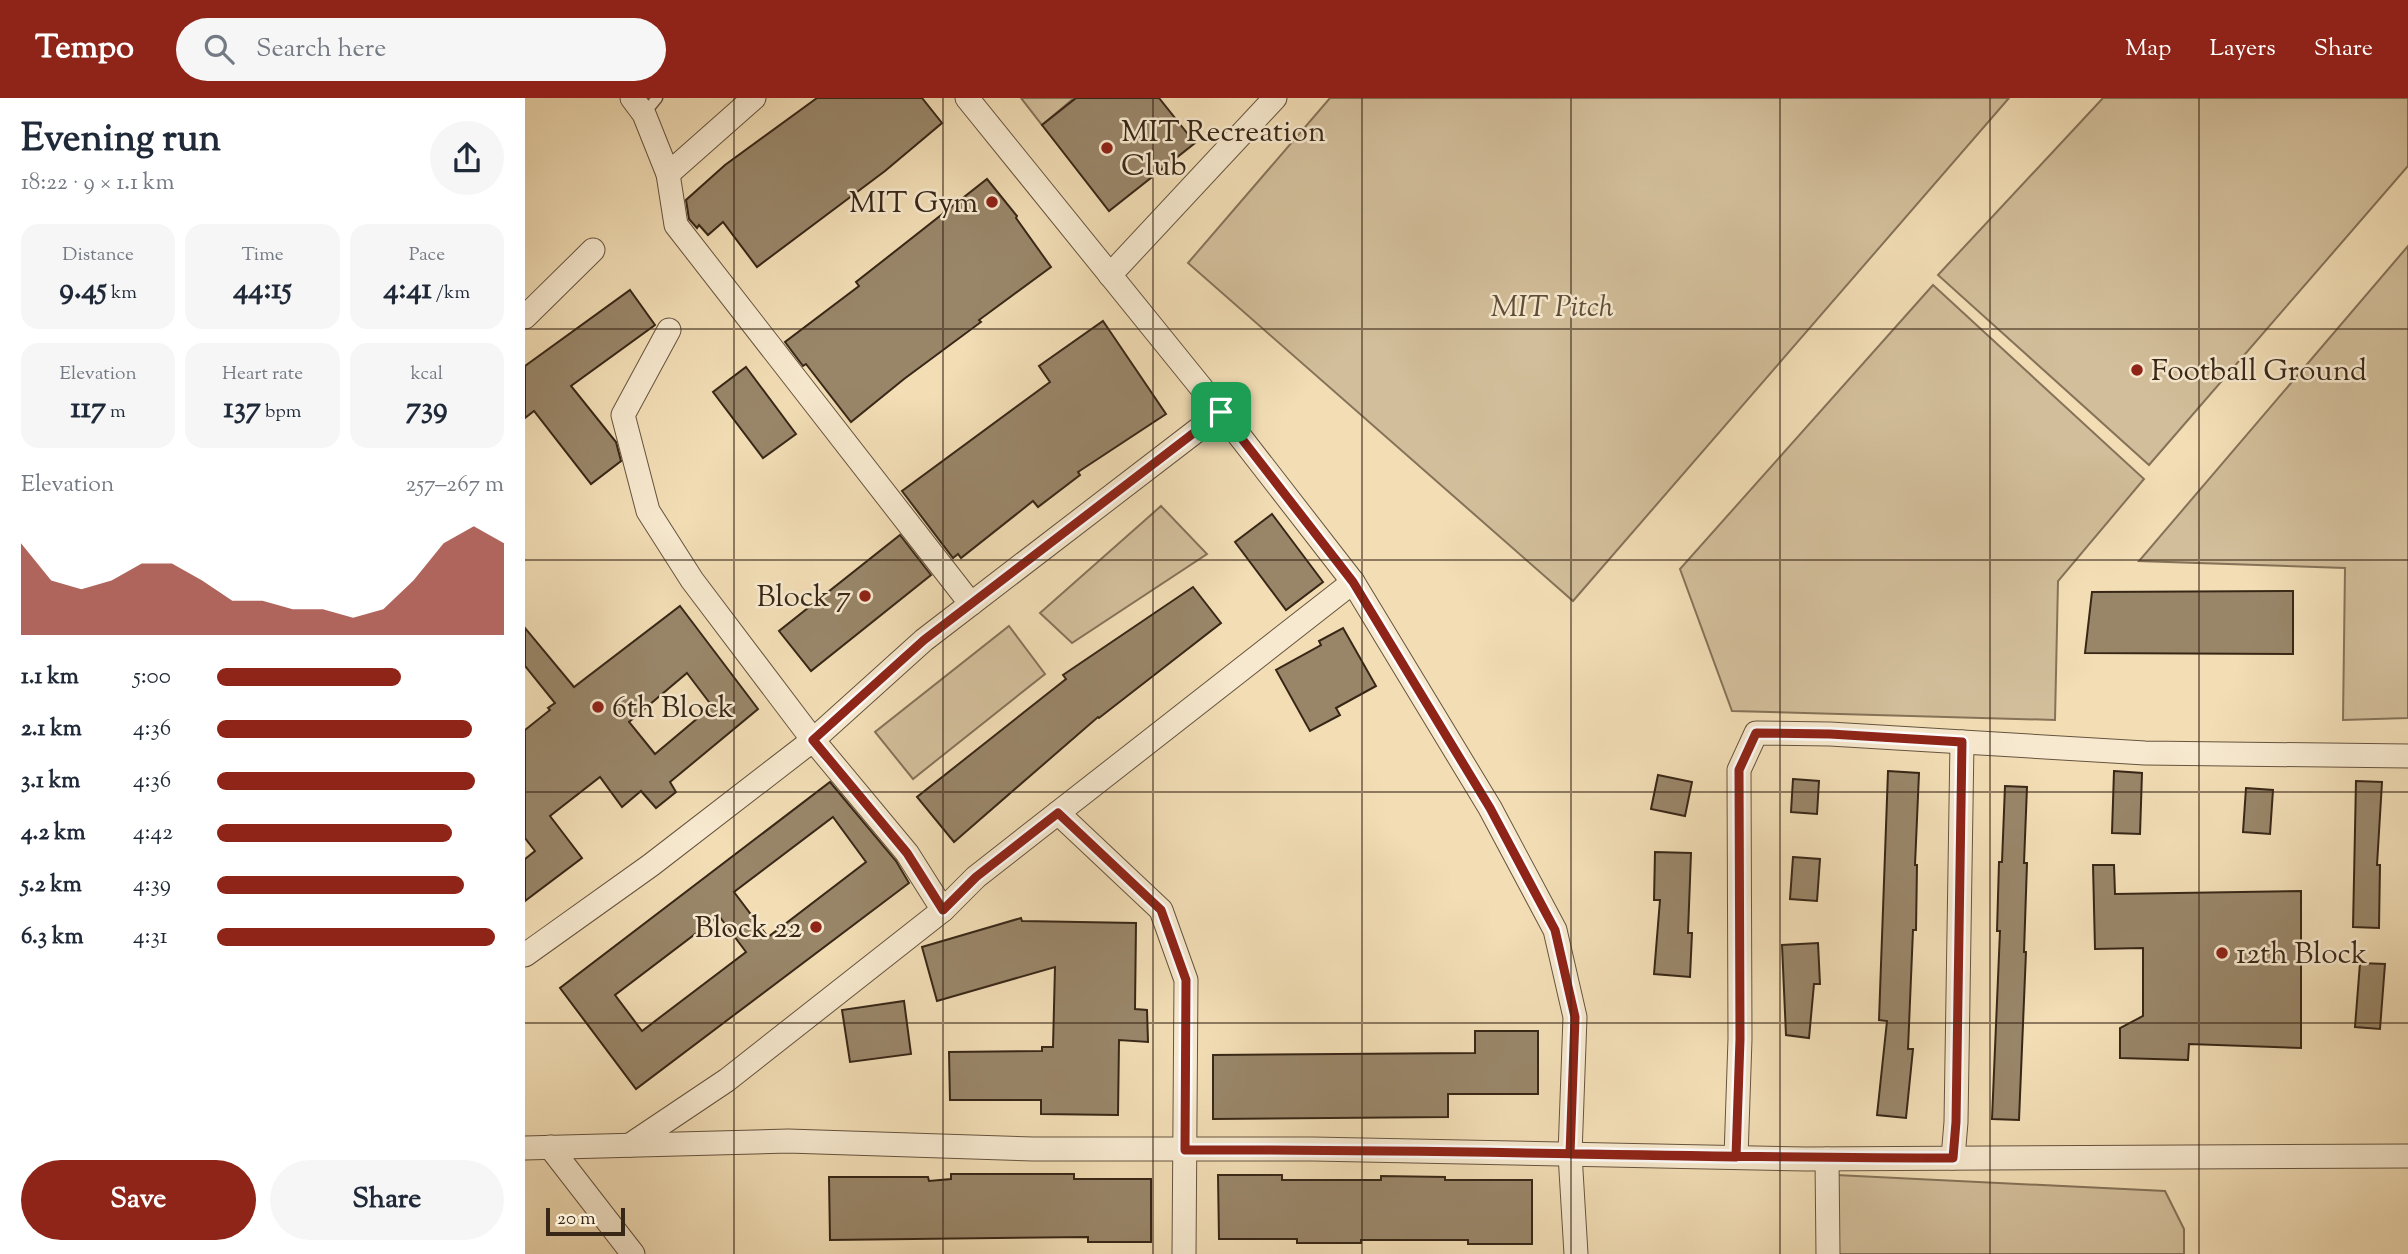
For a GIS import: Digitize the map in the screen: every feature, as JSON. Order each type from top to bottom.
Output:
[{"type":"street","points":[[668,174],[754,98]]},
{"type":"street","points":[[967,98],[1221,412],[1353,582],[1490,808],[1555,930],[1575,1017],[1570,1154],[1576,1254]]},
{"type":"street","points":[[1110,275],[1275,98]]},
{"type":"street","points":[[645,103],[668,174],[676,225],[971,604]]},
{"type":"street","points":[[525,317],[593,250]]},
{"type":"street","points":[[669,330],[623,415],[648,511],[692,580],[813,740],[907,853],[943,910]]},
{"type":"street","points":[[525,955],[651,865],[813,740],[924,640],[1221,412]]},
{"type":"street","points":[[629,1146],[727,1080],[943,910],[976,877],[1353,582]]},
{"type":"street","points":[[1736,1157],[1740,1039],[1739,770],[1756,733],[1830,734],[2145,753],[2408,756]]},
{"type":"street","points":[[1953,1158],[1962,742]]},
{"type":"street","points":[[1058,813],[1161,910],[1186,980],[1184,1254]]},
{"type":"street","points":[[525,1148],[788,1141],[1033,1149],[1313,1149],[1827,1158],[2408,1156]]},
{"type":"street","points":[[550,1147],[633,1254]]},
{"type":"street","points":[[1827,1158],[1828,1254]]},
{"type":"green space","points":[[1021,98],[1074,98],[1042,125]]},
{"type":"green space","name":"MIT Pitch","points":[[1330,98],[2009,98],[1573,601],[1188,263]]},
{"type":"green space","name":"Football Ground","points":[[2103,98],[2408,98],[2408,166],[2149,465],[1938,275]]},
{"type":"green space","points":[[2408,246],[2408,718],[2343,720],[2345,568],[2139,561]]},
{"type":"green space","points":[[1933,285],[2144,479],[2058,581],[2055,720],[1732,711],[1680,569]]},
{"type":"green space","points":[[1161,506],[1207,554],[1072,643],[1040,613]]},
{"type":"green space","points":[[1009,626],[1045,674],[913,779],[875,732]]},
{"type":"green space","points":[[1836,1175],[2165,1191],[2184,1229],[2184,1254],[1839,1254]]},
{"type":"building","points":[[817,98],[922,98],[942,123],[885,171],[757,267],[723,222],[708,235],[699,225],[697,228],[689,219],[686,200],[725,165]]},
{"type":"building","points":[[1076,98],[1159,98],[1195,143],[1109,211],[1042,125]]},
{"type":"building","points":[[987,179],[1017,216],[1051,267],[979,320],[981,322],[851,422],[806,364],[803,366],[785,342],[859,286],[856,282]]},
{"type":"building","points":[[630,290],[655,325],[571,386],[616,442],[621,461],[591,484],[534,411],[525,418],[525,366]]},
{"type":"building","points":[[1103,321],[1166,414],[1078,472],[1080,475],[1038,507],[1033,501],[961,558],[958,554],[953,558],[902,491],[1050,382],[1039,366]]},
{"type":"building","points":[[746,367],[796,434],[763,458],[713,392]]},
{"type":"building","points":[[1272,514],[1323,582],[1286,610],[1235,542]]},
{"type":"building","points":[[900,535],[931,575],[811,671],[779,631]]},
{"type":"building","points":[[1193,587],[1221,623],[1098,717],[954,842],[917,797],[1066,679],[1063,675]]},
{"type":"building","points":[[2293,591],[2293,654],[2085,653],[2092,592]]},
{"type":"building","name":"6th Block","points":[[680,606],[758,709],[670,782],[676,792],[656,808],[641,791],[622,807],[600,777],[550,816],[582,858],[525,901],[525,859],[535,851],[525,838],[525,730],[555,703],[525,666],[525,628],[574,687]],"holes":[[[687,673],[712,706],[655,754],[629,722]]]},
{"type":"building","points":[[1343,628],[1376,686],[1336,708],[1340,715],[1310,731],[1276,670],[1321,645],[1319,641]]},
{"type":"building","points":[[1888,771],[1919,773],[1915,865],[1916,930],[1913,930],[1908,1049],[1913,1049],[1906,1118],[1877,1115],[1887,1021],[1879,1020]]},
{"type":"building","points":[[2114,771],[2142,773],[2140,834],[2112,833]]},
{"type":"building","points":[[1658,775],[1692,782],[1685,816],[1651,809]]},
{"type":"building","points":[[1793,779],[1819,781],[1817,814],[1791,812]]},
{"type":"building","points":[[2356,781],[2382,782],[2377,865],[2380,865],[2379,928],[2353,927]]},
{"type":"building","name":"Block 22","points":[[830,782],[896,861],[909,883],[636,1089],[560,988]],"holes":[[[833,817],[866,862],[768,937],[734,892]],[[719,916],[746,952],[642,1031],[615,995]]]},
{"type":"building","points":[[2005,786],[2027,787],[2024,863],[2027,863],[2026,952],[2019,1120],[1992,1119],[2000,931],[1997,931],[1999,862],[2002,862]]},
{"type":"building","points":[[2246,788],[2273,790],[2270,834],[2243,832]]},
{"type":"building","points":[[1655,852],[1691,853],[1688,933],[1692,933],[1690,977],[1654,974],[1660,900],[1654,900]]},
{"type":"building","points":[[1793,857],[1820,859],[1817,901],[1790,899]]},
{"type":"building","name":"12th Block","points":[[2093,865],[2114,865],[2115,894],[2301,891],[2301,1048],[2189,1044],[2188,1060],[2120,1058],[2120,1028],[2143,1016],[2143,948],[2095,949]]},
{"type":"building","points":[[1021,918],[1022,921],[1136,923],[1135,1009],[1147,1010],[1148,1042],[1119,1040],[1118,1115],[1041,1114],[1041,1100],[950,1100],[949,1052],[1042,1051],[1042,1047],[1053,1047],[1055,967],[937,1001],[922,947]]},
{"type":"building","points":[[1818,943],[1820,984],[1814,984],[1809,1038],[1786,1035],[1782,945]]},
{"type":"building","points":[[2360,963],[2385,964],[2380,1029],[2355,1027]]},
{"type":"building","points":[[904,1001],[911,1054],[850,1062],[842,1010]]},
{"type":"building","points":[[1475,1031],[1538,1031],[1538,1094],[1448,1094],[1448,1117],[1213,1119],[1213,1055],[1475,1053]]},
{"type":"building","points":[[951,1174],[1074,1174],[1074,1179],[1151,1179],[1151,1242],[1088,1242],[1088,1237],[830,1240],[829,1177],[928,1177],[929,1181],[951,1179]]},
{"type":"building","points":[[1218,1175],[1282,1175],[1282,1180],[1381,1180],[1381,1176],[1445,1177],[1445,1180],[1532,1180],[1532,1244],[1468,1244],[1468,1240],[1297,1243],[1297,1239],[1219,1239]]},
{"type":"place","name":"MIT Recreation Club","points":[[1107,148]]},
{"type":"place","name":"MIT Gym","points":[[992,202]]},
{"type":"place","name":"Football Ground","points":[[2137,370]]},
{"type":"place","name":"Block 7","points":[[865,596]]},
{"type":"place","name":"6th Block","points":[[598,707]]},
{"type":"place","name":"Block 22","points":[[816,927]]},
{"type":"place","name":"12th Block","points":[[2222,953]]},
{"type":"route","points":[[1221,412],[1353,582],[1490,808],[1555,930],[1575,1017],[1570,1154],[1736,1157],[1740,1039],[1739,770],[1756,733],[1830,734],[1962,742],[1956,1122],[1953,1158],[1806,1159],[1313,1149],[1185,1150],[1186,980],[1161,910],[1058,813],[976,877],[943,910],[907,853],[813,740],[924,640],[1221,412]]}]
